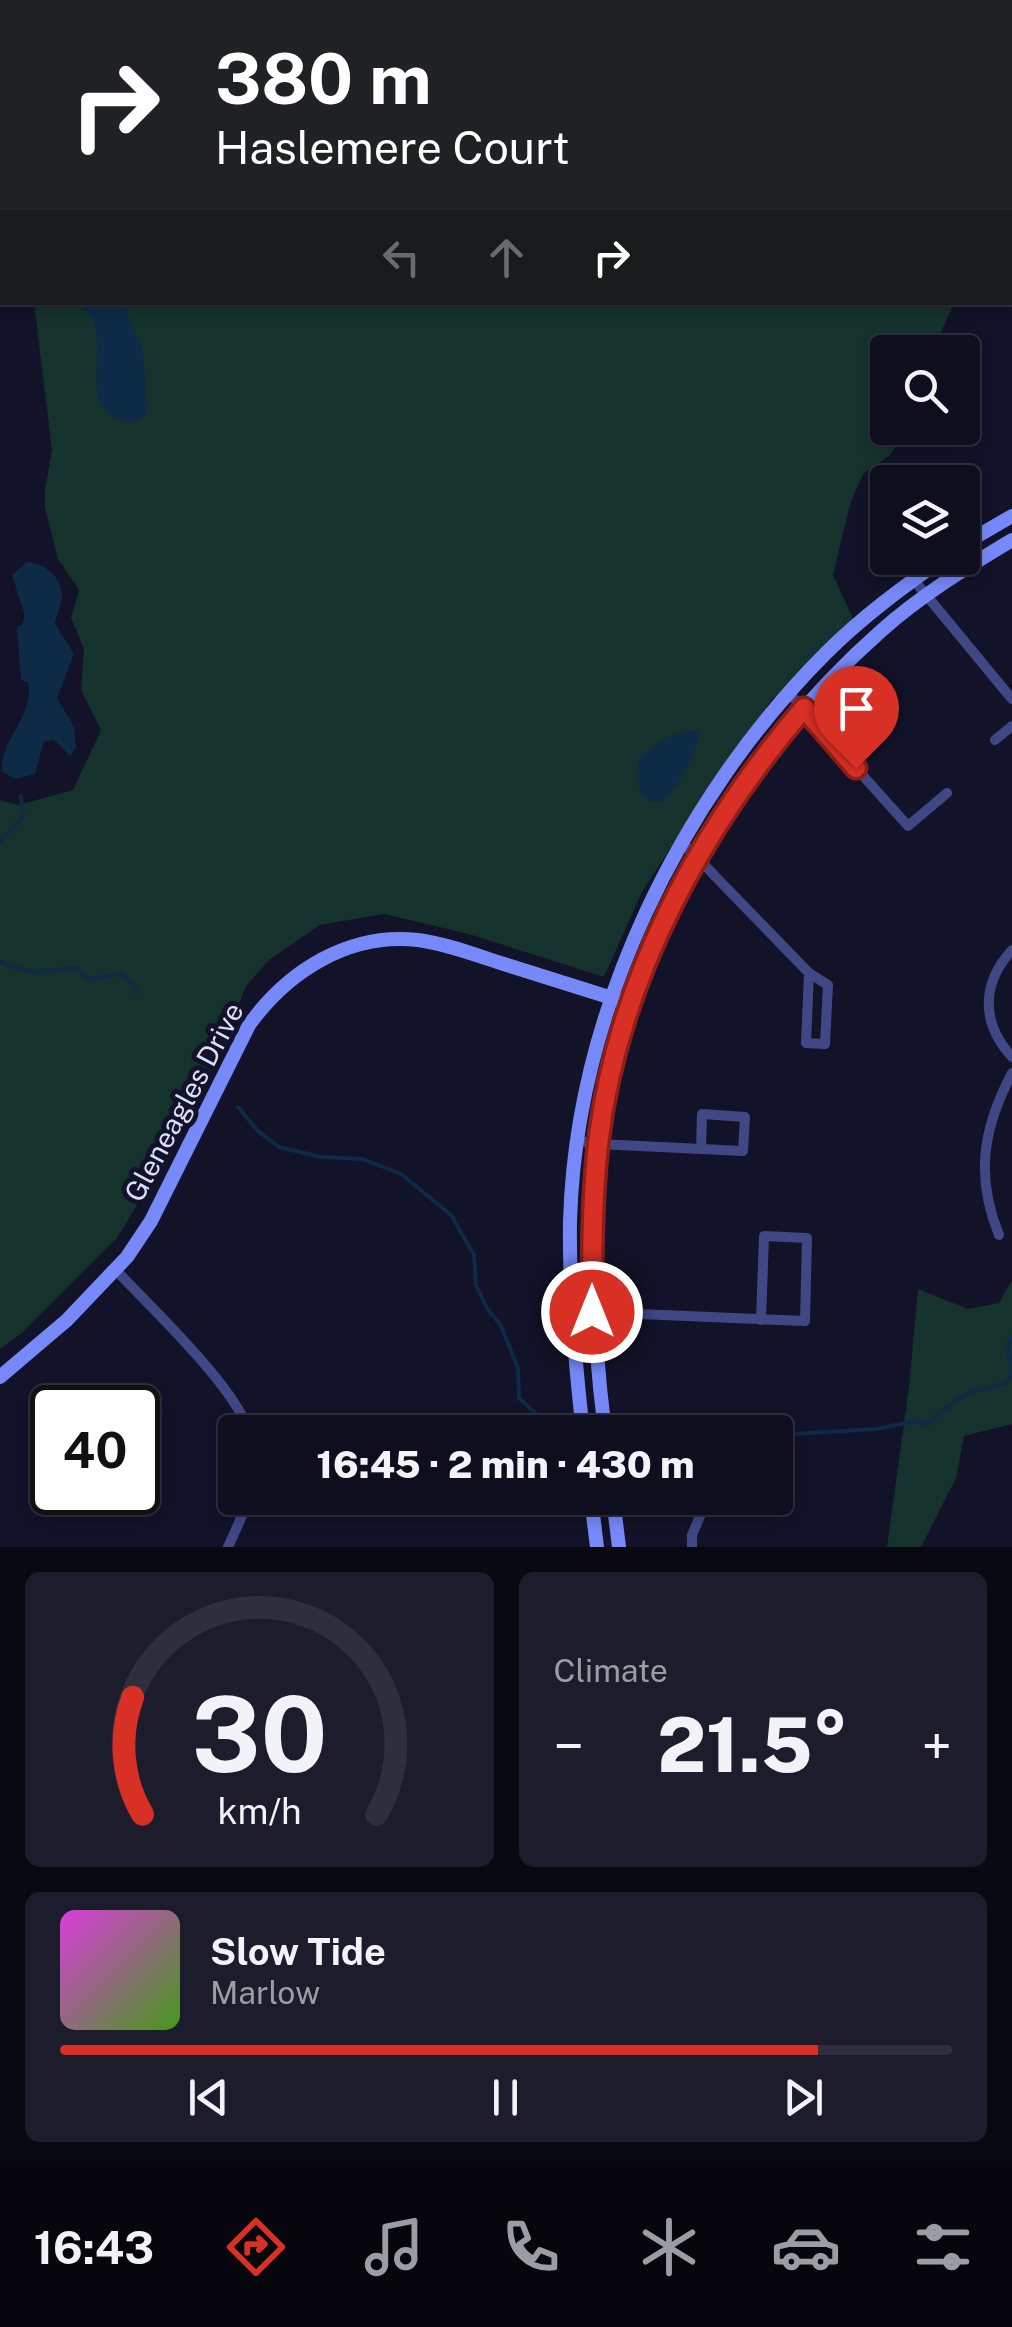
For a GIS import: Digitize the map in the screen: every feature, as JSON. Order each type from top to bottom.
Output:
[{"type":"street","points":[[980,535],[1012,516]]},
{"type":"street","points":[[603,1415],[592,1312],[592,1217],[598,1144],[631,1004],[664,924],[698,855],[755,767],[804,708],[883,629],[1012,540]]},
{"type":"street","points":[[581,1415],[572,1312],[570,1219],[578,1141],[612,998],[646,910],[683,842],[738,756],[788,692],[841,638],[921,575]]},
{"type":"street","points":[[914,580],[1012,699]]},
{"type":"street","points":[[788,692],[908,826],[948,793]]},
{"type":"street","points":[[994,740],[1012,726]]},
{"type":"street","points":[[683,842],[809,973],[828,985],[826,1044],[806,1044],[809,973]]},
{"type":"street","name":"Gleneagles Drive","points":[[0,1377],[67,1320],[116,1270],[151,1221],[249,1024],[266,1001],[306,967],[340,950],[380,940],[418,940],[631,1004]]},
{"type":"street","points":[[1012,950],[988,987],[988,1014],[1000,1044],[1012,1058]]},
{"type":"street","points":[[999,1234],[986,1201],[988,1133],[994,1108],[1012,1072]]},
{"type":"street","points":[[578,1141],[743,1151],[745,1117],[702,1114],[701,1148]]},
{"type":"street","points":[[572,1312],[592,1312],[760,1320],[805,1321],[807,1238],[764,1236],[760,1320]]},
{"type":"street","points":[[116,1270],[229,1394],[242,1415]]},
{"type":"street","points":[[228,1547],[242,1515]]},
{"type":"street","points":[[593,1515],[597,1547]]},
{"type":"street","points":[[615,1515],[619,1547]]},
{"type":"street","points":[[692,1547],[692,1535],[701,1515]]},
{"type":"green space","points":[[34,305],[953,305],[940,335],[870,335],[870,445],[897,445],[889,456],[870,465],[851,501],[833,575],[853,618],[771,701],[693,813],[642,892],[604,977],[469,934],[384,914],[320,925],[269,960],[246,986],[221,1051],[170,1151],[117,1238],[22,1333],[0,1349],[0,800],[18,805],[73,790],[101,730],[81,690],[84,649],[71,618],[79,590],[58,559],[45,508],[52,450]]},
{"type":"green space","points":[[1012,1280],[1012,1424],[964,1436],[956,1478],[921,1547],[887,1547],[918,1289],[968,1309],[999,1303]]},
{"type":"water","points":[[80,305],[124,305],[143,351],[147,412],[139,421],[118,419],[106,411],[99,399],[97,335]]},
{"type":"water","points":[[27,562],[52,573],[62,591],[55,624],[74,654],[57,698],[74,727],[76,748],[70,756],[54,740],[44,741],[35,774],[15,779],[2,772],[3,760],[29,694],[28,682],[21,680],[17,627],[25,616],[12,575]]},
{"type":"water","points":[[691,730],[698,732],[698,739],[686,769],[661,802],[649,801],[637,781],[640,757],[665,738]]},
{"type":"waterway","points":[[0,842],[23,817],[21,796]]},
{"type":"waterway","points":[[0,962],[30,972],[77,968],[88,979],[121,974],[137,993]]},
{"type":"waterway","points":[[238,1107],[258,1131],[279,1147],[321,1157],[363,1159],[401,1174],[451,1215],[474,1255],[476,1285],[500,1324],[518,1368],[519,1398],[542,1415]]},
{"type":"waterway","points":[[1012,1337],[1007,1345],[1012,1369]]},
{"type":"waterway","points":[[793,1434],[877,1429],[915,1421],[928,1424],[963,1396],[1006,1384],[1012,1371]]},
{"type":"route","points":[[592,1312],[592,1217],[604,1108],[631,1004],[681,887],[755,767],[804,708],[856,768]]}]
